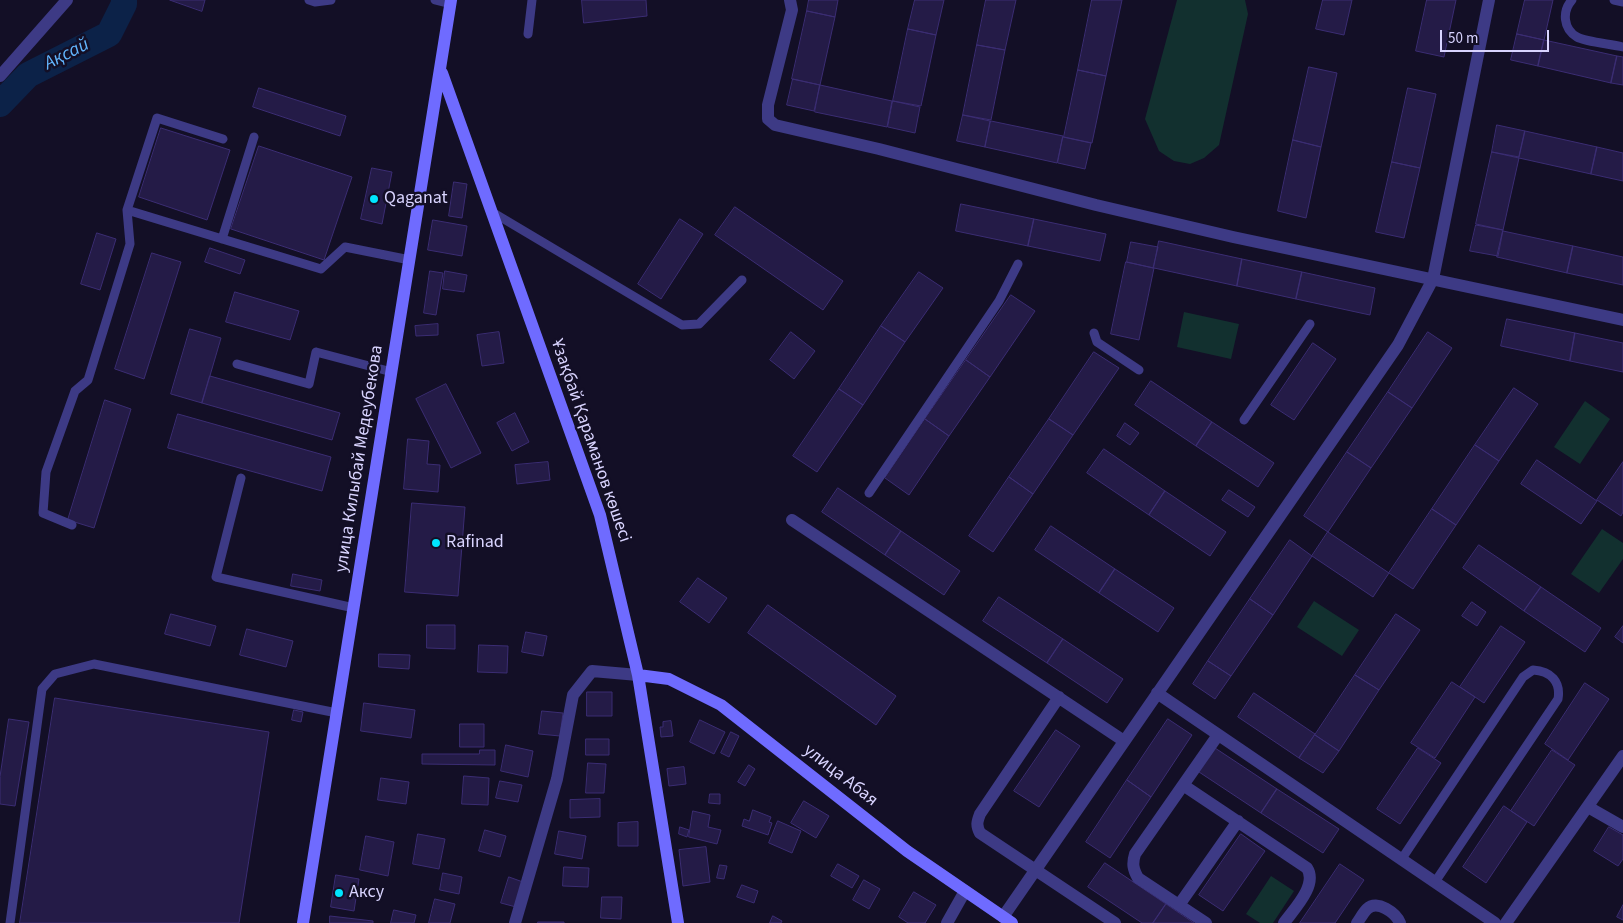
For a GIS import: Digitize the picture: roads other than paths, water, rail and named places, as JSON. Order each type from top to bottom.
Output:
[{"type":"street","points":[[0,76],[67,0]]},
{"type":"street","points":[[1007,920],[1035,869],[1398,345],[1433,279],[1489,0]]},
{"type":"street","name":"улица Килыбай Медеубекова","points":[[303,923],[451,2]]},
{"type":"street","points":[[792,3],[768,105],[768,119],[775,125],[879,149],[1096,205],[1623,320]]},
{"type":"street","name":"Ұзақбай Қараманов көшесі","points":[[441,71],[600,516],[638,674],[678,923]]},
{"type":"street","points":[[792,520],[1124,741]]},
{"type":"street","points":[[515,923],[557,779],[573,695],[592,671],[638,674]]},
{"type":"street","name":"улица Абая","points":[[638,674],[669,679],[721,705],[907,851],[1007,920]]},
{"type":"street","points":[[1157,693],[1492,922]]},
{"type":"street","points":[[1059,698],[977,821],[978,827],[980,832],[1115,923]]},
{"type":"street","points":[[1206,923],[1138,878],[1133,870],[1133,863],[1135,854],[1218,735]]},
{"type":"street","points":[[1506,923],[1623,756]]},
{"type":"street","points":[[1183,785],[1307,868],[1311,880],[1309,887],[1284,923]]},
{"type":"street","points":[[1588,807],[1623,827]]},
{"type":"street","points":[[1179,905],[1238,821]]},
{"type":"street","points":[[947,923],[965,891]]},
{"type":"street","points":[[1358,923],[1367,909],[1378,906],[1396,916],[1400,923]]},
{"type":"lane","points":[[309,0],[315,2],[331,0]]},
{"type":"lane","points":[[435,0],[451,2]]},
{"type":"lane","points":[[528,34],[532,0]]},
{"type":"lane","points":[[1572,0],[1565,16],[1566,24],[1571,32],[1578,37],[1623,47]]},
{"type":"lane","points":[[1614,0],[1623,2]]},
{"type":"lane","points":[[72,525],[43,513],[46,472],[75,391],[88,380],[130,244],[127,210],[157,118],[224,139]]},
{"type":"lane","points":[[222,239],[254,137]]},
{"type":"lane","points":[[127,210],[321,269],[345,247],[410,260]]},
{"type":"lane","points":[[491,212],[682,325],[699,324],[742,280]]},
{"type":"lane","points":[[869,493],[999,301],[1018,264]]},
{"type":"lane","points":[[1244,420],[1310,324]]},
{"type":"lane","points":[[1094,333],[1097,342],[1139,370]]},
{"type":"lane","points":[[237,364],[309,384],[316,352],[392,372]]},
{"type":"lane","points":[[241,478],[216,577],[354,608]]},
{"type":"lane","points":[[10,923],[42,689],[55,674],[94,664],[337,713]]},
{"type":"lane","points":[[1402,860],[1523,677],[1533,670],[1546,672],[1559,685],[1558,699],[1435,882]]},
{"type":"waterway","name":"Ақсай","points":[[0,104],[28,75],[109,34],[124,4],[124,0]]},
{"type":"place","name":"Qaganat","points":[[374,199]]},
{"type":"place","name":"Rafinad","points":[[436,543]]},
{"type":"place","name":"Аксу","points":[[339,893]]}]
